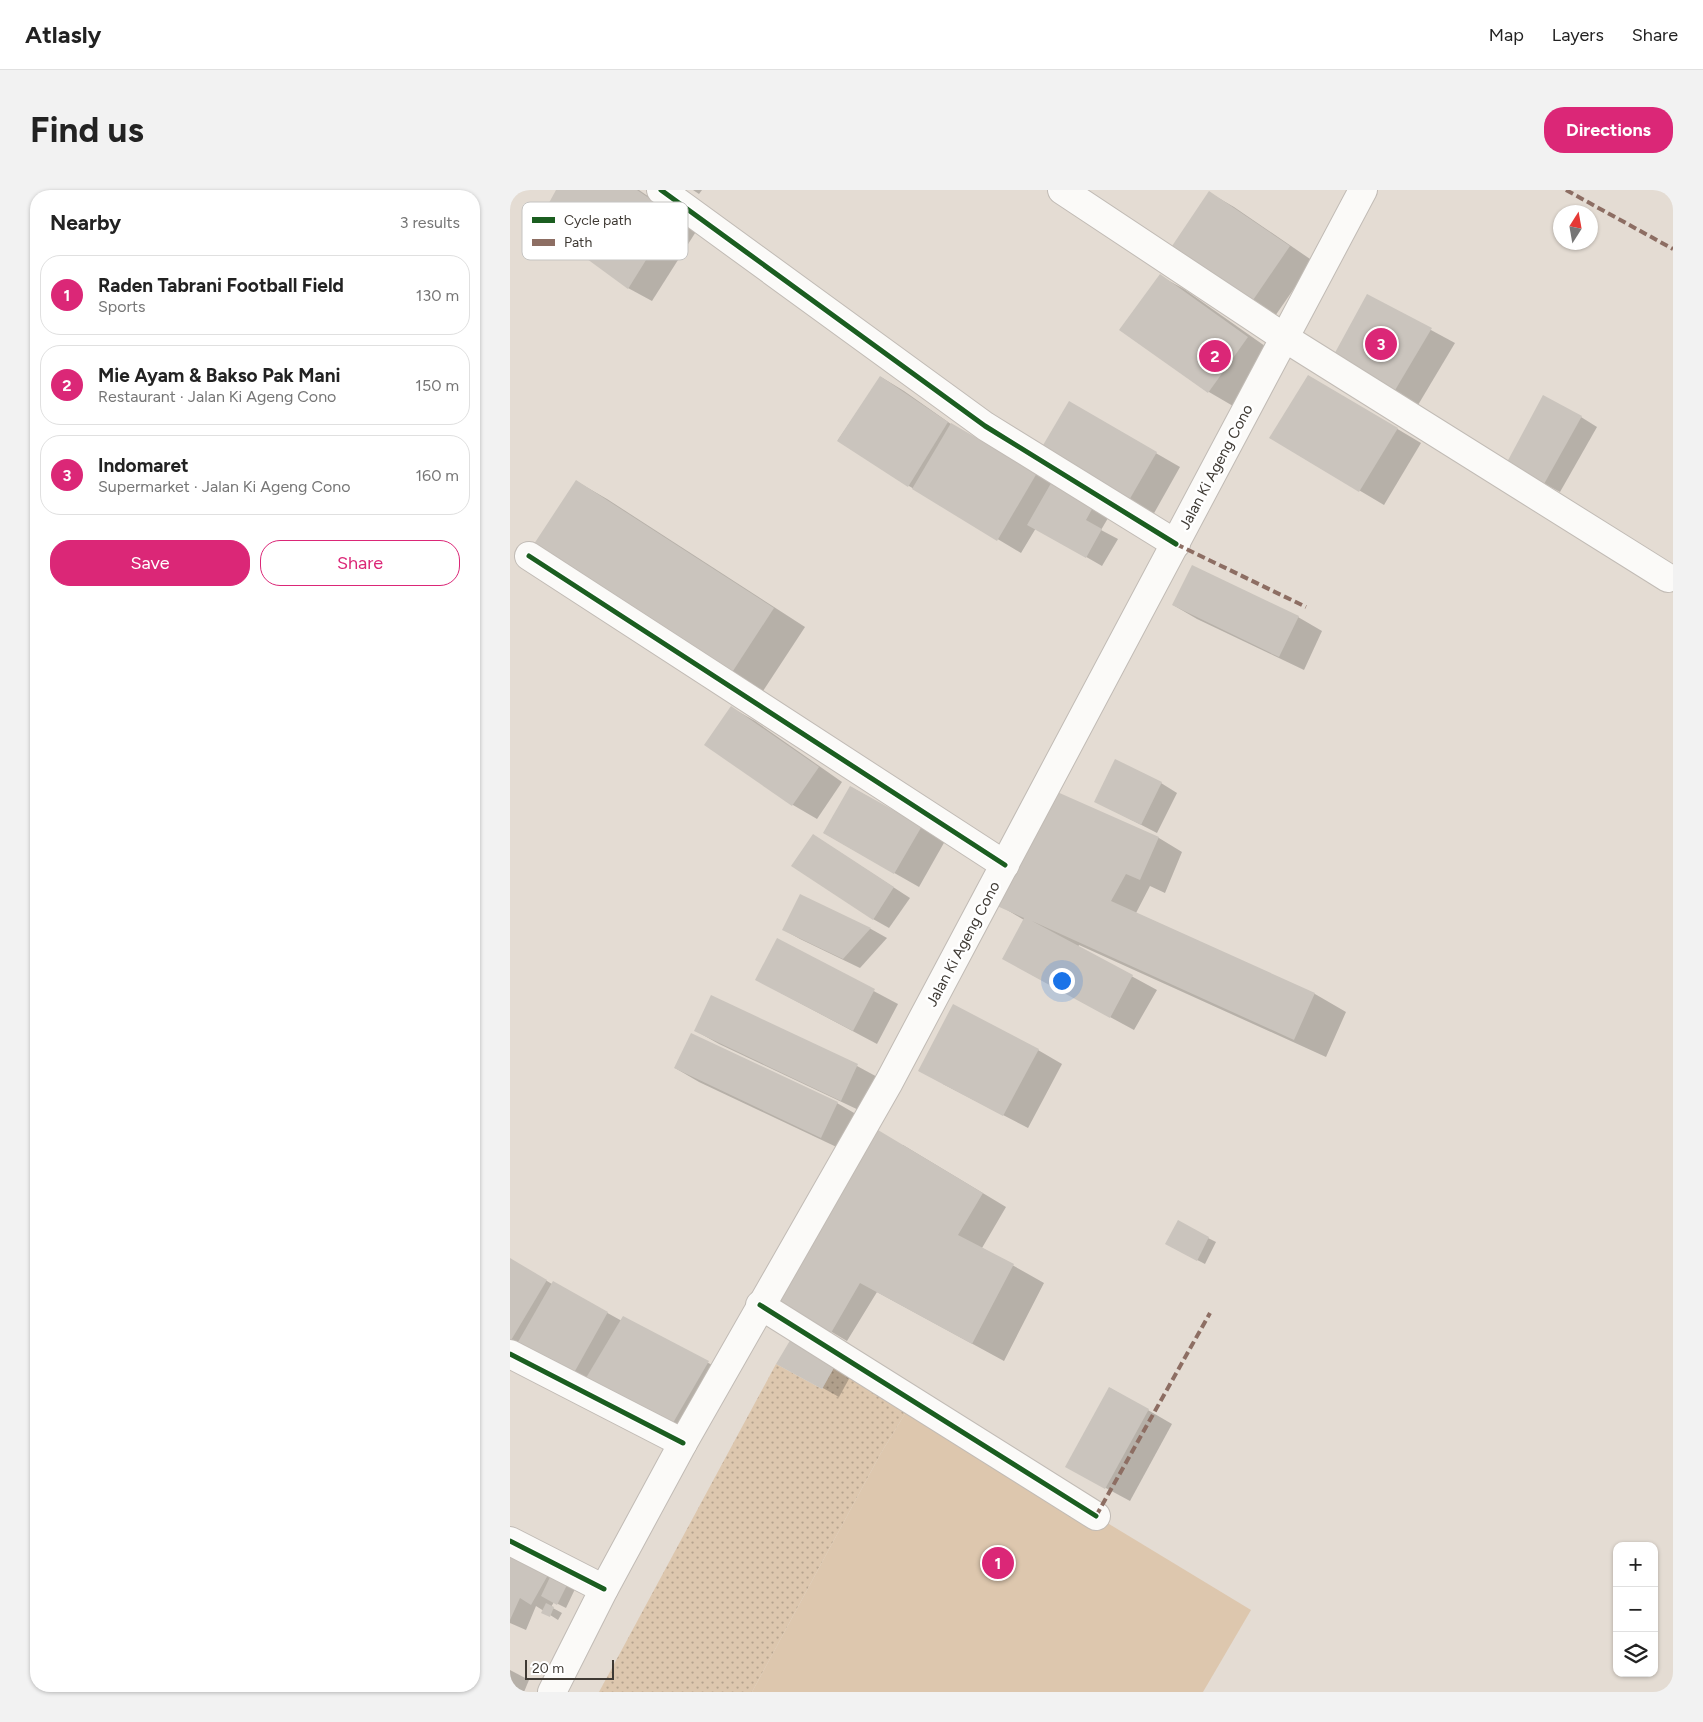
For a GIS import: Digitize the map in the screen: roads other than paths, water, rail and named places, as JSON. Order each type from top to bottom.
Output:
[{"type":"street","points":[[660,190],[677,202]]},
{"type":"street","points":[[1062,190],[1284,338],[1668,578]]},
{"type":"street","name":"Jalan Ki Ageng Cono","points":[[552,1692],[604,1589],[683,1442],[760,1305],[890,1082],[1363,190]]},
{"type":"street","points":[[688,210],[985,426],[1176,544]]},
{"type":"street","points":[[529,556],[1005,865]]},
{"type":"street","points":[[760,1305],[1096,1516]]},
{"type":"street","points":[[510,1354],[683,1442]]},
{"type":"street","points":[[510,1541],[604,1589]]},
{"type":"place","name":"Indomaret","points":[[1381,344]]},
{"type":"place","name":"Mie Ayam & Bakso Pak Mani","points":[[1215,356]]},
{"type":"place","name":"Raden Tabrani Football Field","points":[[998,1563]]}]
